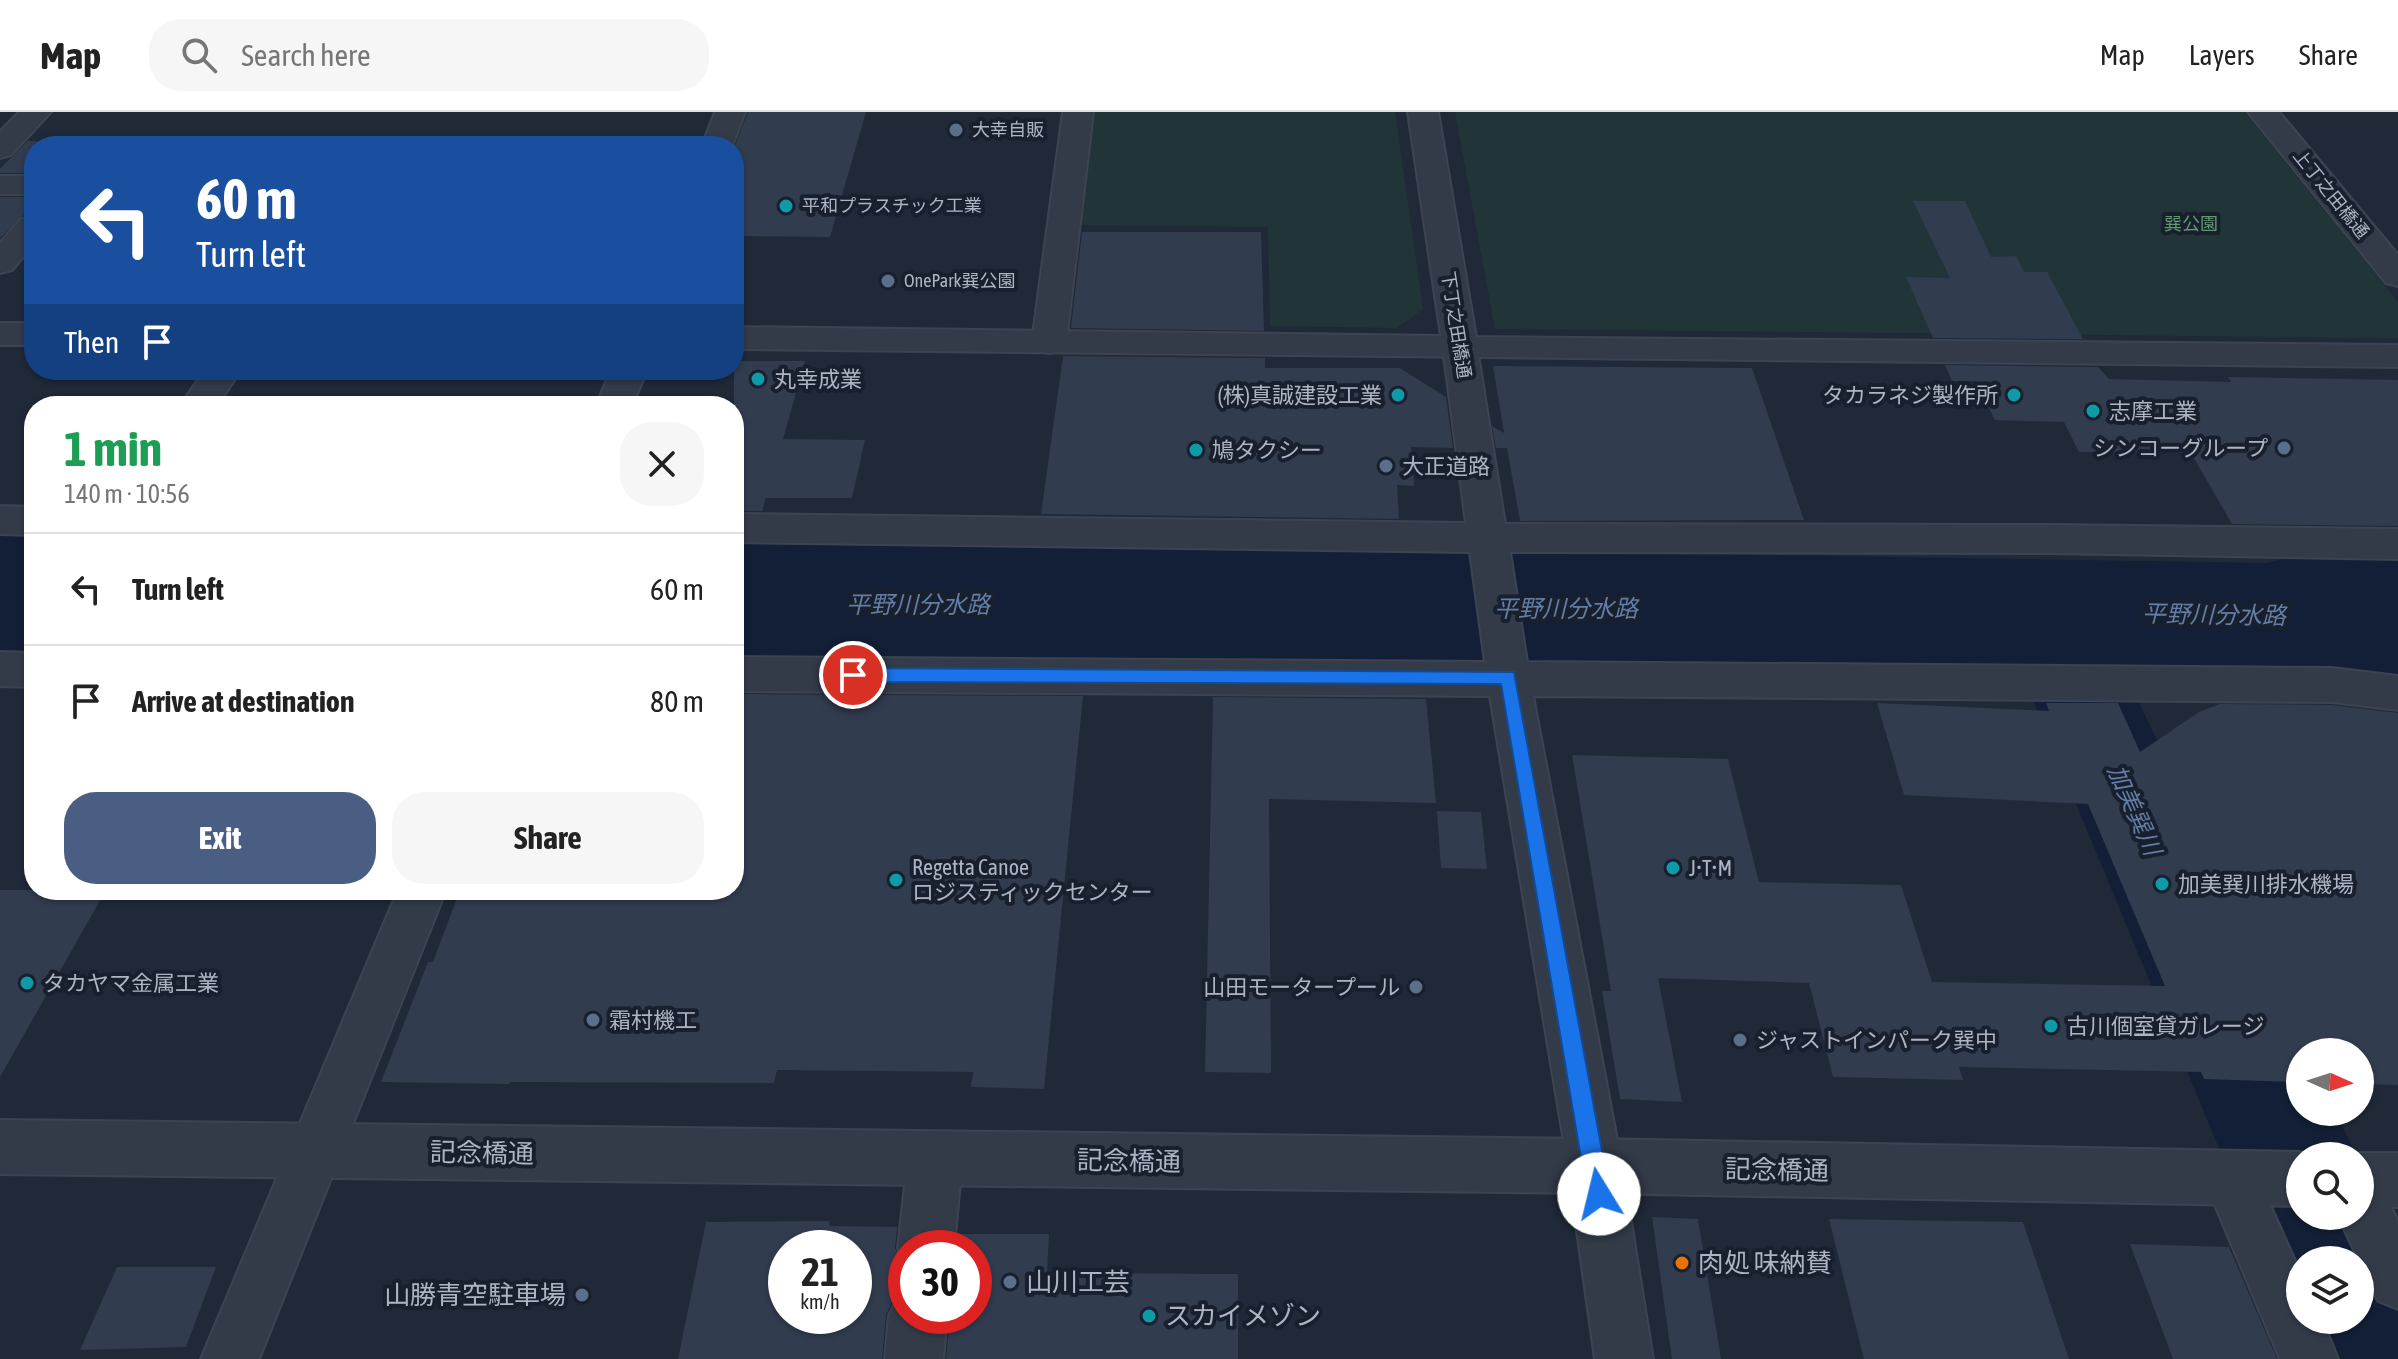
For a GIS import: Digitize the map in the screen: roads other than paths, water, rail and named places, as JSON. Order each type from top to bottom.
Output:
[{"type":"street","points":[[0,149],[36,112]]},
{"type":"street","points":[[721,136],[730,112]]},
{"type":"street","points":[[1049,342],[1078,112]]},
{"type":"street","name":"下丁之田橋通","points":[[1423,112],[1508,677]]},
{"type":"street","name":"上丁之田橋通","points":[[2263,112],[2398,276]]},
{"type":"street","points":[[0,185],[24,185]]},
{"type":"street","points":[[0,263],[24,235]]},
{"type":"street","points":[[0,334],[24,334]]},
{"type":"street","points":[[744,338],[2398,356]]},
{"type":"street","points":[[0,520],[24,521]]},
{"type":"street","points":[[744,528],[1489,538],[2050,539],[2398,544]]},
{"type":"street","points":[[0,669],[24,670]]},
{"type":"street","points":[[744,674],[2332,685],[2398,693]]},
{"type":"street","points":[[1508,677],[1595,1166],[1624,1359]]},
{"type":"street","points":[[230,1359],[418,900]]},
{"type":"street","name":"記念橋通","points":[[0,1147],[1595,1166],[2263,1179]]},
{"type":"street","points":[[928,1230],[935,1159]]},
{"type":"street","points":[[2263,1179],[2309,1359]]},
{"type":"street","points":[[2374,1180],[2398,1180]]},
{"type":"street","points":[[2373,1230],[2398,1281]]},
{"type":"street","points":[[914,1359],[916,1334]]},
{"type":"water","points":[[0,536],[24,536],[24,652],[0,651]]},
{"type":"water","name":"平野川分水路","points":[[744,543],[2267,563],[2310,551],[2398,552],[2398,685],[744,659]]},
{"type":"waterway","name":"加美巽川","points":[[2046,611],[2286,1151]]},
{"type":"waterway","name":"加美巽川","points":[[2321,1230],[2329,1246]]},
{"type":"waterway","name":"加美巽川","points":[[2368,1334],[2379,1359]]},
{"type":"place","name":"大幸自販","points":[[956,130]]},
{"type":"place","name":"平和プラスチック工業","points":[[786,206]]},
{"type":"place","name":"OnePark巽公園","points":[[888,281]]},
{"type":"place","name":"丸幸成業","points":[[758,379]]},
{"type":"place","name":"(株)真誠建設工業","points":[[1398,395]]},
{"type":"place","name":"タカラネジ製作所","points":[[2014,395]]},
{"type":"place","name":"志摩工業","points":[[2093,411]]},
{"type":"place","name":"シンコーグループ","points":[[2284,448]]},
{"type":"place","name":"鳩タクシー","points":[[1196,450]]},
{"type":"place","name":"大正道路","points":[[1386,466]]},
{"type":"place","name":"J•T•M","points":[[1673,868]]},
{"type":"place","name":"Regetta Canoe ロジスティックセンター","points":[[896,880]]},
{"type":"place","name":"加美巽川排水機場","points":[[2162,884]]},
{"type":"place","name":"タカヤマ金属工業","points":[[27,983]]},
{"type":"place","name":"山田モータープール","points":[[1416,987]]},
{"type":"place","name":"霜村機工","points":[[593,1020]]},
{"type":"place","name":"古川個室貸ガレージ","points":[[2051,1026]]},
{"type":"place","name":"ジャストインパーク巽中","points":[[1740,1040]]},
{"type":"place","name":"肉処 味納賛","points":[[1682,1263]]},
{"type":"place","name":"山川工芸","points":[[1010,1282]]},
{"type":"place","name":"山勝青空駐車場","points":[[582,1295]]},
{"type":"place","name":"スカイメゾン","points":[[1149,1316]]},
{"type":"park label","name":"巽公園","points":[[2191,224]]}]
